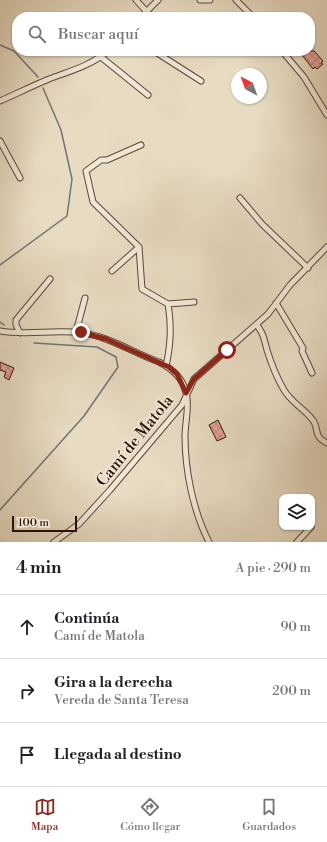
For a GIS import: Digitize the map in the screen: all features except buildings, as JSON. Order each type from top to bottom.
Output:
[{"type":"street","points":[[136,0],[147,12],[158,0]]},
{"type":"street","points":[[200,0],[210,0]]},
{"type":"street","points":[[236,0],[248,12]]},
{"type":"street","points":[[162,56],[201,81]]},
{"type":"street","points":[[286,56],[304,77],[327,115]]},
{"type":"street","points":[[0,101],[50,79],[84,67],[101,57],[148,95]]},
{"type":"street","points":[[0,141],[20,178]]},
{"type":"street","points":[[141,145],[107,160],[101,160],[86,171],[93,202],[139,247],[142,289],[168,304],[194,302]]},
{"type":"street","points":[[240,198],[262,224],[308,268]]},
{"type":"street","points":[[112,271],[139,247]]},
{"type":"street","name":"Camí de Matola","points":[[54,542],[79,524],[110,490],[182,405],[186,393],[194,379],[257,325],[268,314],[290,285],[327,247]]},
{"type":"street","points":[[20,333],[16,326],[16,320],[50,279]]},
{"type":"street","points":[[76,332],[85,298]]},
{"type":"street","points":[[276,303],[303,348],[302,351],[312,373]]},
{"type":"street","points":[[166,366],[171,345],[172,325],[168,304]]},
{"type":"street","points":[[257,325],[264,336],[267,349],[284,390],[292,401],[313,419],[316,433],[320,440],[327,444]]},
{"type":"street","points":[[0,331],[20,333],[76,332],[94,335],[166,366],[177,374],[186,393],[185,449],[189,478],[197,510],[209,542]]},
{"type":"street","points":[[297,542],[308,530]]},
{"type":"waterway","points":[[0,45],[12,50]]},
{"type":"waterway","points":[[19,56],[38,77]]},
{"type":"waterway","points":[[0,265],[67,216],[72,179],[61,130],[43,88]]},
{"type":"waterway","points":[[0,322],[4,325]]},
{"type":"waterway","points":[[0,510],[84,416],[118,367],[116,357],[97,347],[34,343]]},
{"type":"route","points":[[81,332],[106,339],[169,367],[177,374],[183,383],[186,393],[194,379],[213,364],[227,350]]}]
